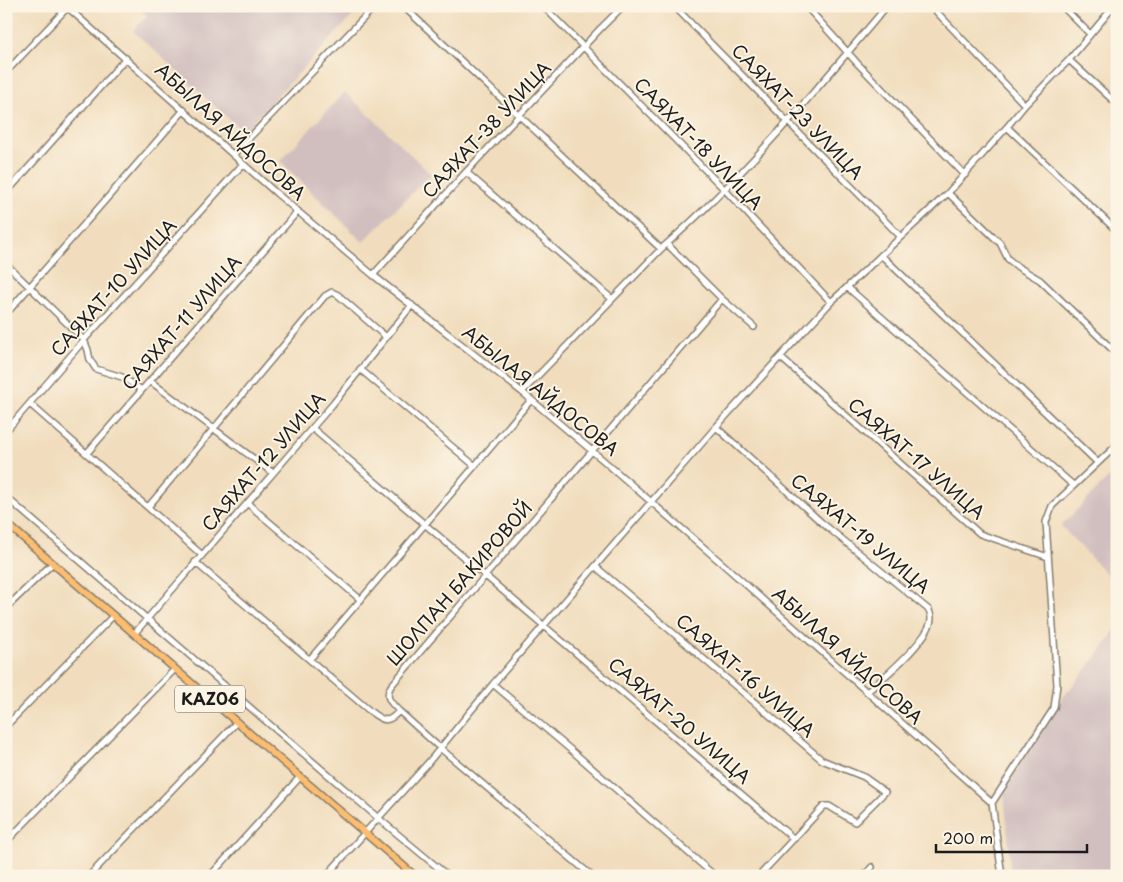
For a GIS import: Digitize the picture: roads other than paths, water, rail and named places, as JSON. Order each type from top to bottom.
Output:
[{"type":"main road","name":"KAZ06","points":[[6,523],[414,876]]},
{"type":"street","points":[[233,155],[375,6]]},
{"type":"street","points":[[403,6],[662,249]]},
{"type":"street","name":"САЯХАТ-18 УЛИЦА","points":[[543,6],[831,302]]},
{"type":"street","name":"САЯХАТ-38 УЛИЦА","points":[[373,275],[466,172],[623,6]]},
{"type":"street","name":"САЯХАТ-23 УЛИЦА","points":[[674,6],[900,236]]},
{"type":"street","points":[[806,6],[858,64],[966,174]]},
{"type":"street","points":[[522,392],[667,244],[724,190],[788,123],[887,6]]},
{"type":"street","points":[[931,6],[1025,106]]},
{"type":"street","points":[[1062,6],[1090,34]]},
{"type":"street","points":[[326,876],[440,748],[493,684],[716,427],[831,302],[882,256],[900,236],[948,193],[966,174],[1025,106],[1069,60],[1114,6]]},
{"type":"street","points":[[6,72],[67,7]]},
{"type":"street","name":"АБЫЛАЯ АЙДОСОВА","points":[[67,7],[298,212],[373,275],[522,392],[652,502],[992,803]]},
{"type":"street","points":[[6,193],[126,58]]},
{"type":"street","points":[[1069,60],[1117,104]]},
{"type":"street","points":[[6,314],[184,110]]},
{"type":"street","points":[[1007,127],[1117,231]]},
{"type":"street","name":"САЯХАТ-10 УЛИЦА","points":[[6,431],[84,340],[243,164]]},
{"type":"street","points":[[466,172],[612,299]]},
{"type":"street","points":[[948,193],[1000,244],[1008,259],[1018,268],[1040,280],[1117,354]]},
{"type":"street","name":"САЯХАТ-11 УЛИЦА","points":[[87,453],[298,212]]},
{"type":"street","points":[[667,244],[754,328]]},
{"type":"street","points":[[882,256],[1098,463]]},
{"type":"street","points":[[6,264],[84,340],[90,360],[96,369],[122,378],[142,390]]},
{"type":"street","points":[[847,287],[1073,486]]},
{"type":"street","points":[[148,506],[325,296],[332,292],[338,295],[386,337]]},
{"type":"street","name":"ШОЛПАН БАКИРОВОЙ","points":[[399,711],[388,696],[391,686],[722,299]]},
{"type":"street","name":"САЯХАТ-12 УЛИЦА","points":[[134,634],[312,428],[412,305]]},
{"type":"street","name":"САЯХАТ-17 УЛИЦА","points":[[780,357],[980,534],[1048,557]]},
{"type":"street","points":[[360,369],[475,466]]},
{"type":"street","points":[[150,381],[273,473]]},
{"type":"street","points":[[310,659],[531,400]]},
{"type":"street","points":[[30,404],[202,554]]},
{"type":"street","name":"САЯХАТ-19 УЛИЦА","points":[[716,427],[821,522],[929,610],[931,618],[928,629],[900,664],[867,692]]},
{"type":"street","name":"САЯХАТ-20 УЛИЦА","points":[[312,428],[794,839]]},
{"type":"street","points":[[1002,876],[992,803],[1054,708],[1057,685],[1046,522],[1052,506],[1117,445]]},
{"type":"street","points":[[6,497],[378,818],[448,876]]},
{"type":"street","points":[[247,503],[361,600]]},
{"type":"street","points":[[195,562],[371,712],[381,719],[387,720],[394,717],[399,711],[592,876]]},
{"type":"street","points":[[6,608],[52,563]]},
{"type":"street","name":"САЯХАТ-16 УЛИЦА","points":[[596,567],[822,760],[864,777],[885,792],[855,822],[829,806],[824,806],[794,839]]},
{"type":"street","points":[[6,726],[114,616]]},
{"type":"street","points":[[6,842],[175,669]]},
{"type":"street","points":[[493,684],[715,876]]},
{"type":"street","points":[[89,876],[237,722]]},
{"type":"street","points":[[210,876],[300,777]]},
{"type":"street","points":[[759,876],[794,839]]},
{"type":"street","points":[[864,876],[872,866]]}]
